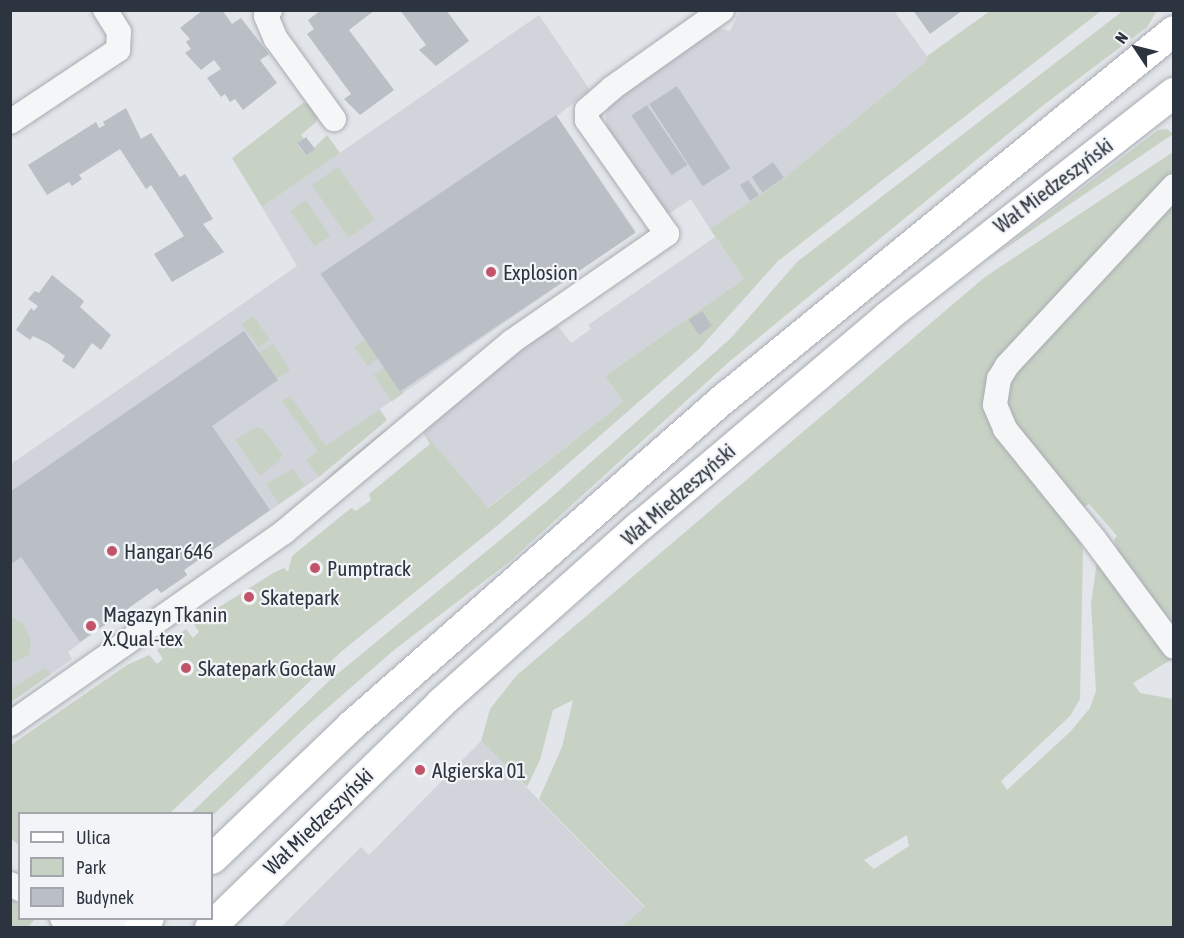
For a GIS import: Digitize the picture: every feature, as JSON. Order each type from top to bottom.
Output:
[{"type":"main road","name":"Wał Miedzeszyński","points":[[213,858],[351,726],[711,410],[1173,31]]},
{"type":"main road","name":"Wał Miedzeszyński","points":[[210,927],[441,703],[640,526],[887,316],[1172,96]]},
{"type":"street","points":[[10,122],[118,50],[119,33],[105,10]]},
{"type":"street","points":[[270,10],[266,16],[276,39],[334,119]]},
{"type":"street","points":[[10,724],[284,532],[511,342],[667,234],[587,120],[587,110],[612,88],[722,10]]},
{"type":"street","points":[[1173,186],[1007,366],[995,391],[995,405],[1005,429],[1094,539],[1173,646]]},
{"type":"street","points":[[71,920],[85,923],[105,920]]},
{"type":"shaded area","points":[[740,11],[894,11],[927,56],[925,62],[784,178],[710,229],[691,199],[667,215],[607,129],[606,114],[610,103],[715,27],[730,31]]},
{"type":"shaded area","points":[[539,15],[590,90],[557,116],[636,232],[380,409],[387,420],[319,477],[184,570],[187,575],[183,578],[161,593],[157,588],[81,642],[68,652],[72,659],[11,702],[11,464],[297,266],[262,207]]},
{"type":"shaded area","points":[[715,237],[744,279],[605,376],[623,402],[487,508],[421,429],[556,323],[571,343],[591,329],[588,325]]},
{"type":"shaded area","points":[[481,741],[645,908],[621,927],[280,928],[361,847],[369,855]]},
{"type":"green space","points":[[1124,10],[1157,11],[1147,27],[1041,107],[730,361],[508,563],[394,650],[309,724],[213,815],[213,812],[192,812],[330,680],[546,502],[731,338],[797,262]]},
{"type":"green space","points":[[990,11],[1101,11],[778,261],[699,349],[498,525],[342,651],[171,812],[18,812],[18,844],[11,839],[11,745],[127,665],[149,655],[157,664],[163,659],[157,650],[186,629],[193,638],[199,632],[194,624],[208,614],[275,572],[284,568],[288,572],[292,556],[351,508],[356,511],[371,500],[369,494],[430,444],[421,429],[488,508],[623,402],[605,376],[744,279],[710,229],[784,178],[925,62],[927,56]]},
{"type":"green space","points":[[303,103],[310,104],[317,113],[317,121],[301,135],[304,139],[297,144],[306,156],[327,135],[340,153],[262,207],[232,158]]},
{"type":"green space","points":[[1167,129],[1173,134],[988,260],[1158,130]]},
{"type":"green space","points":[[1173,152],[1173,631],[1114,553],[1118,550],[1114,540],[1117,536],[1089,504],[1067,517],[1083,549],[1080,699],[1070,716],[1001,781],[1007,790],[1071,731],[1090,708],[1096,691],[1091,604],[1097,561],[1172,659],[1133,683],[1140,693],[1173,699],[1173,927],[621,927],[645,907],[539,799],[562,747],[573,700],[553,710],[540,760],[527,787],[481,741],[490,709],[517,675],[985,277]],"holes":[[[907,835],[909,846],[874,869],[864,860]]]},
{"type":"green space","points":[[338,167],[375,219],[348,238],[312,185]]},
{"type":"green space","points":[[306,200],[330,236],[314,246],[290,211]]},
{"type":"green space","points":[[253,316],[270,339],[259,348],[242,324]]},
{"type":"green space","points":[[366,339],[379,358],[367,366],[354,347]]},
{"type":"green space","points":[[273,344],[290,370],[276,379],[259,353]]},
{"type":"green space","points":[[385,367],[403,393],[392,401],[374,375]]},
{"type":"green space","points":[[290,396],[326,446],[379,410],[387,420],[319,477],[306,460],[318,451],[282,401]]},
{"type":"green space","points":[[256,427],[263,429],[282,454],[280,460],[260,476],[235,440]]},
{"type":"green space","points":[[386,429],[384,436],[325,481],[333,472]]},
{"type":"green space","points":[[293,469],[305,485],[279,504],[266,484]]},
{"type":"green space","points":[[11,616],[23,624],[31,640],[29,655],[11,663]]},
{"type":"green space","points":[[44,668],[51,674],[11,702],[11,689]]},
{"type":"green space","points":[[10,898],[18,903],[18,920],[34,920],[28,927],[11,927]]},
{"type":"building","points":[[203,10],[222,10],[232,24],[241,18],[269,54],[260,60],[277,83],[243,110],[235,99],[230,102],[225,94],[221,97],[207,78],[221,69],[214,60],[201,70],[185,53],[191,49],[186,42],[190,39],[180,28]]},
{"type":"building","points":[[321,10],[375,10],[349,30],[394,90],[360,115],[344,99],[351,94],[307,34],[314,29],[308,20]]},
{"type":"building","points":[[400,10],[446,10],[469,41],[436,66],[419,50],[426,45]]},
{"type":"building","points":[[913,10],[963,10],[930,34]]},
{"type":"building","points":[[677,86],[730,168],[703,186],[649,104]]},
{"type":"building","points":[[647,105],[687,165],[672,175],[631,116]]},
{"type":"building","points":[[126,108],[141,139],[151,133],[180,177],[185,174],[213,219],[203,224],[224,252],[172,282],[154,254],[184,236],[151,185],[146,189],[120,149],[79,175],[82,179],[72,186],[69,182],[47,195],[28,165],[96,122],[99,128],[105,125],[103,122]]},
{"type":"building","points":[[556,115],[635,233],[400,392],[321,274]]},
{"type":"building","points":[[306,137],[315,149],[306,156],[297,144]]},
{"type":"building","points":[[773,162],[784,178],[763,192],[752,177]]},
{"type":"building","points":[[748,180],[759,195],[750,201],[740,185]]},
{"type":"building","points":[[52,275],[84,301],[80,307],[111,335],[101,350],[92,343],[74,369],[62,361],[65,356],[49,344],[33,336],[30,340],[16,330],[31,308],[34,311],[38,306],[28,299],[35,291],[39,293]]},
{"type":"building","points":[[702,311],[712,326],[699,335],[689,320]]},
{"type":"building","points":[[244,331],[278,380],[212,426],[270,510],[184,570],[187,575],[183,578],[161,593],[157,588],[80,642],[21,557],[10,565],[10,492]]},
{"type":"place","name":"Explosion","points":[[491,272]]},
{"type":"place","name":"Hangar 646","points":[[112,551]]},
{"type":"place","name":"Pumptrack","points":[[315,568]]},
{"type":"place","name":"Skatepark","points":[[249,597]]},
{"type":"place","name":"Magazyn Tkanin X.Qual-tex","points":[[91,626]]},
{"type":"place","name":"Skatepark Gocław","points":[[186,668]]},
{"type":"place","name":"Algierska 01","points":[[420,770]]}]
